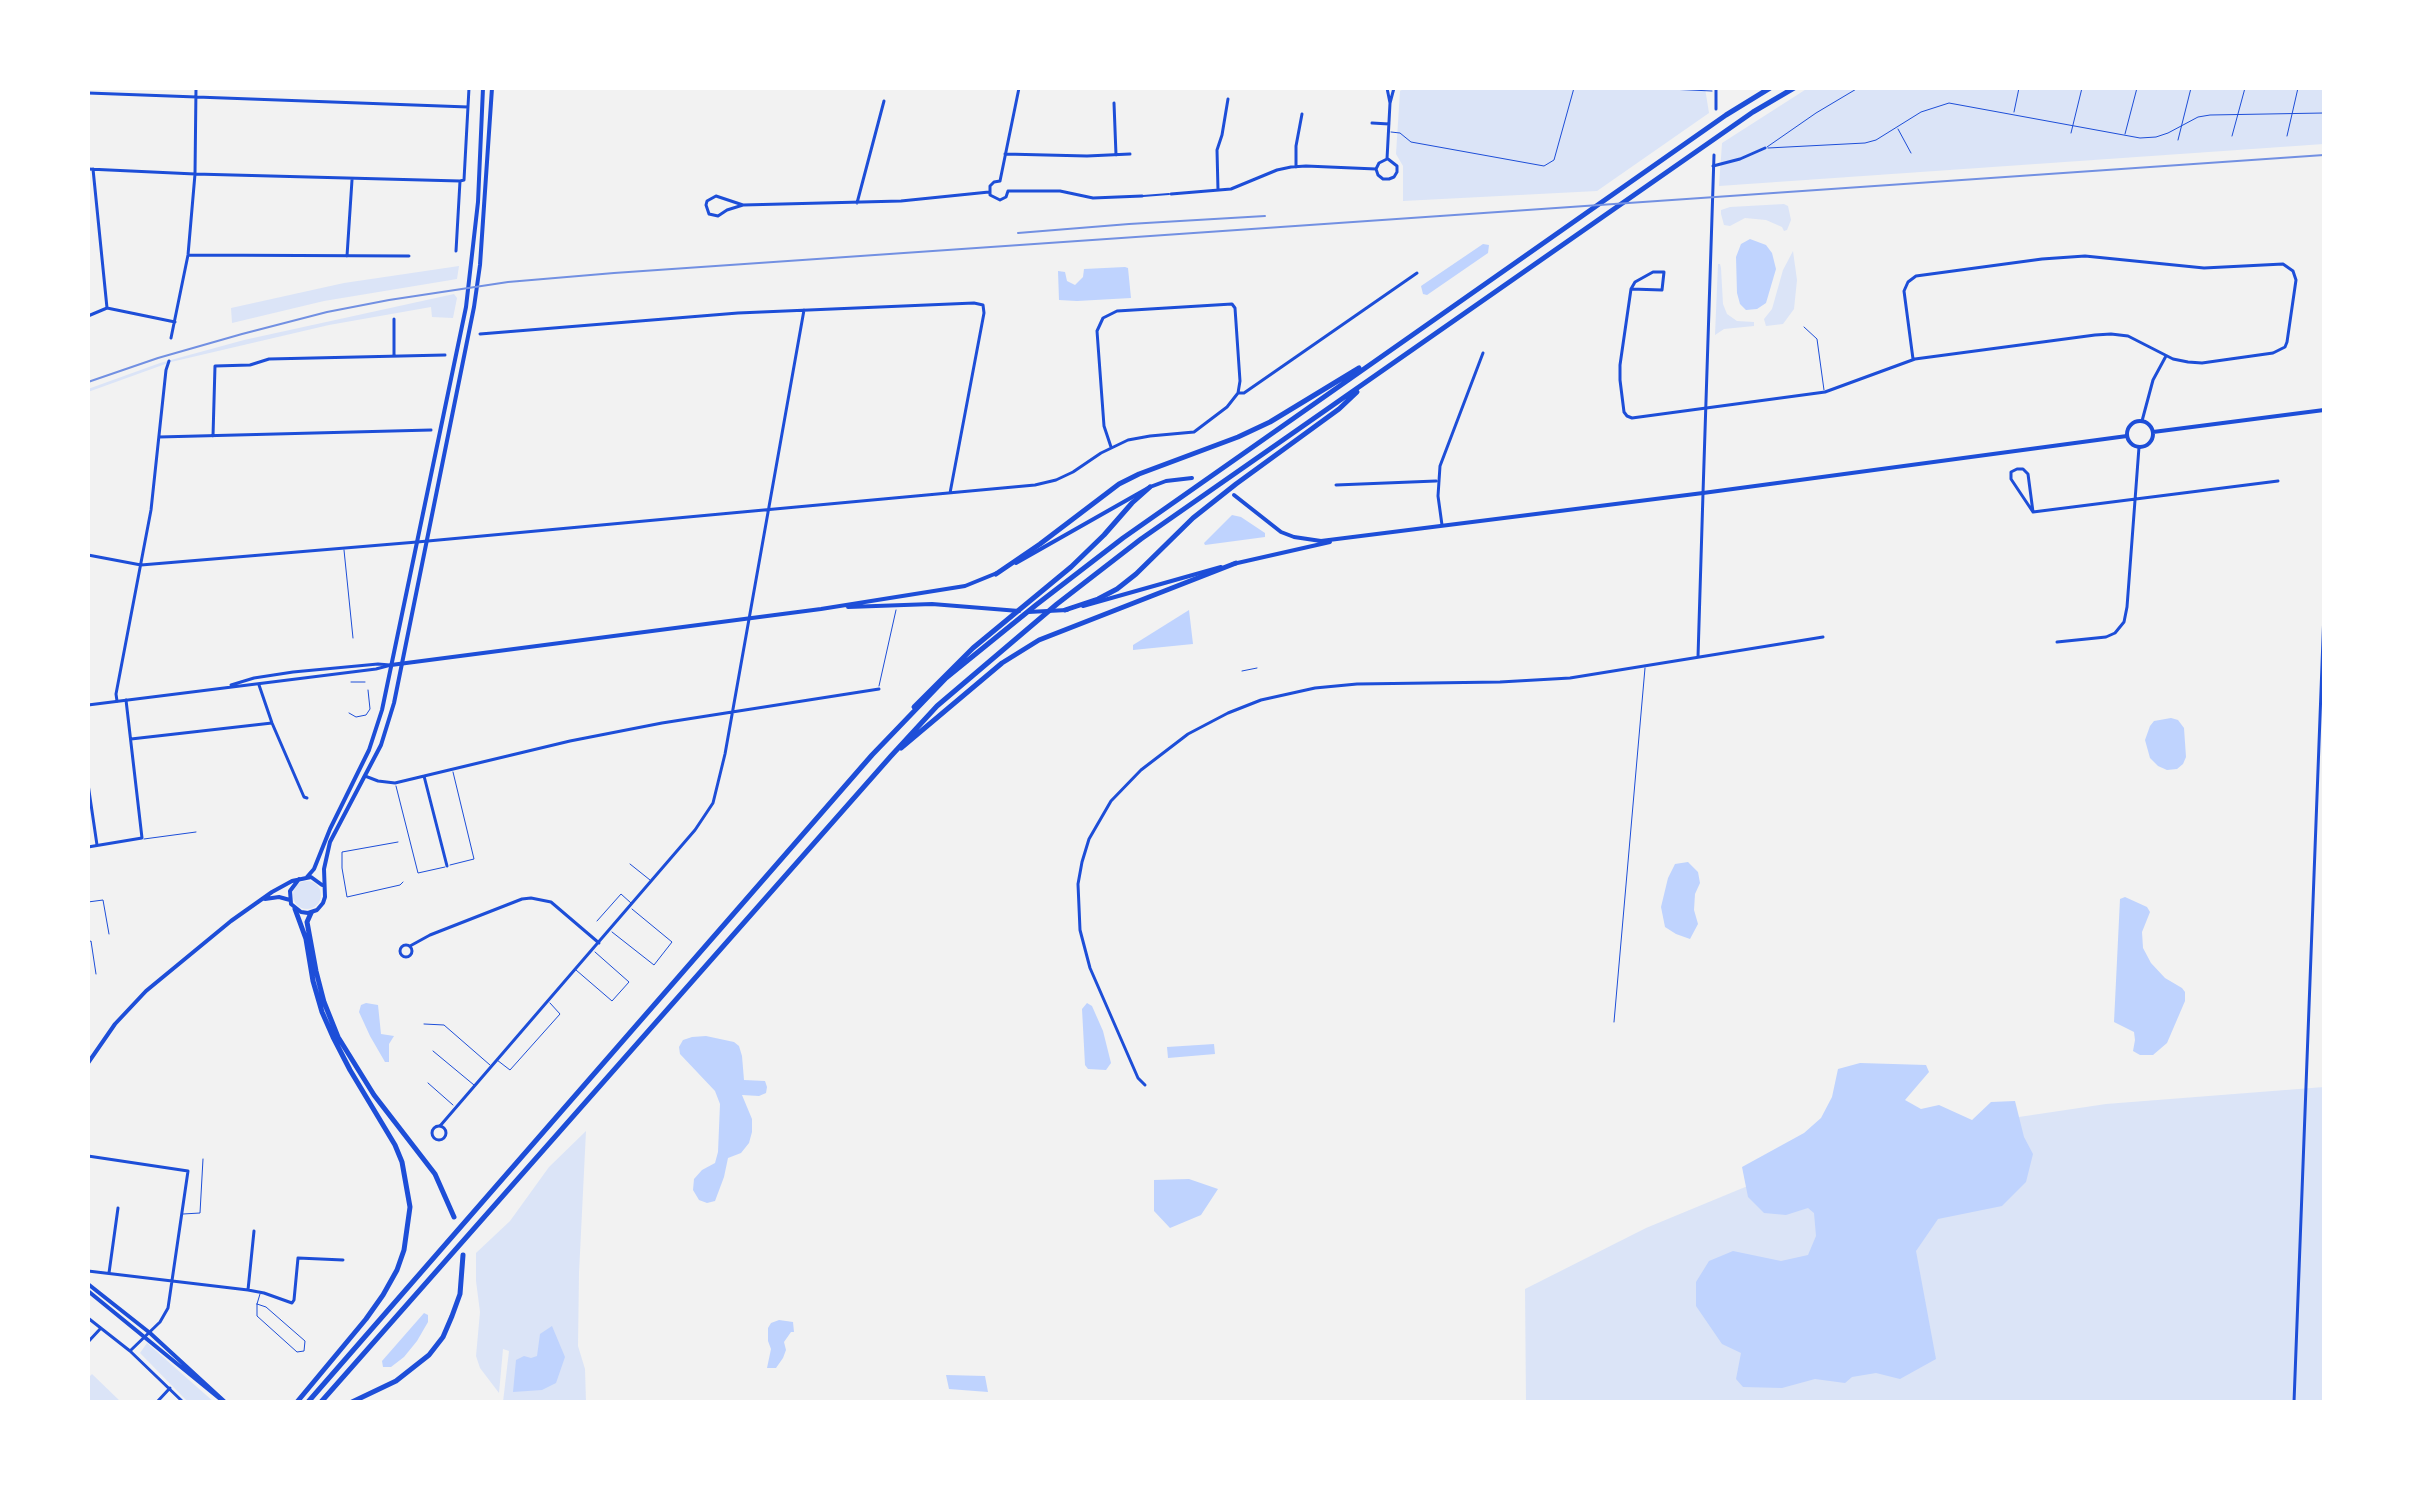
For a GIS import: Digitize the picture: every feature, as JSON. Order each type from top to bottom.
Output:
[{"type":"highway","points":[[308,1402],[872,755],[946,678],[1123,538],[1726,115],[1770,88]]},
{"type":"highway","points":[[321,1402],[937,706],[1032,624],[1141,539],[1753,112],[1794,88]]},
{"type":"highway","points":[[996,574],[1119,484],[1270,422],[1375,361]]},
{"type":"highway","points":[[1065,610],[1117,589],[1193,518],[1339,409],[1374,377]]},
{"type":"highway","points":[[903,722],[919,699],[1002,622],[1071,567],[1150,487]]},
{"type":"highway","points":[[891,756],[1002,663],[1039,640],[1236,563]]},
{"type":"highway","points":[[295,909],[306,939],[322,1012],[350,1070],[395,1145],[402,1162],[410,1207],[404,1250],[383,1295],[297,1402]]},
{"type":"highway","points":[[311,913],[307,922],[316,971],[338,1037],[374,1095],[435,1174],[454,1217]]},
{"type":"highway","points":[[352,1402],[396,1381],[414,1369],[436,1346],[460,1294],[463,1255]]},
{"type":"main road","points":[[307,877],[314,869],[369,750],[382,710],[466,307],[472,265],[483,88]]},
{"type":"main road","points":[[299,879],[290,888],[290,900],[295,909],[311,913],[320,909],[325,894],[325,860],[330,842],[381,745],[388,725],[474,307],[480,265],[492,88]]},
{"type":"main road","points":[[2153,432],[2324,410]]},
{"type":"main road","points":[[2142,421],[2149,424],[2153,432],[2151,441],[2139,447],[2131,444],[2127,436],[2132,423],[2142,421]]},
{"type":"main road","points":[[1234,495],[1288,535],[1321,541],[2127,436]]},
{"type":"main road","points":[[391,665],[828,608],[965,586],[996,574],[1150,487],[1166,481],[1192,478]]},
{"type":"main road","points":[[828,608],[897,604],[1036,612],[1065,610],[1236,563],[1348,538]]},
{"type":"main road","points":[[88,1063],[115,1024],[146,991],[212,936],[272,892],[299,879],[307,877],[317,880],[324,888]]},
{"type":"main road","points":[[260,901],[279,897],[290,900]]},
{"type":"main road","points":[[88,1284],[225,1402]]},
{"type":"main road","points":[[88,1291],[148,1335]]},
{"type":"street","points":[[171,338],[188,255],[195,174],[196,88]]},
{"type":"street","points":[[456,251],[469,88]]},
{"type":"street","points":[[989,192],[993,198],[1000,200],[1006,197],[1005,154],[1017,88]]},
{"type":"street","points":[[1387,88],[1390,103]]},
{"type":"street","points":[[1387,159],[1390,103],[1394,88]]},
{"type":"street","points":[[1716,90],[1716,109]]},
{"type":"street","points":[[88,93],[468,107]]},
{"type":"street","points":[[1218,190],[1217,150],[1228,99]]},
{"type":"street","points":[[857,203],[884,101]]},
{"type":"street","points":[[1114,103],[1116,155]]},
{"type":"street","points":[[1296,167],[1302,114]]},
{"type":"street","points":[[1372,123],[1389,124]]},
{"type":"street","points":[[1713,166],[1765,148]]},
{"type":"street","points":[[1005,154],[1130,154]]},
{"type":"street","points":[[1698,657],[1714,155]]},
{"type":"street","points":[[1387,159],[1397,166],[1397,172],[1394,177],[1383,179],[1376,169],[1381,160],[1387,159]]},
{"type":"street","points":[[989,192],[992,183],[1093,198],[1142,196],[1218,190],[1243,185],[1277,170],[1296,167],[1376,169]]},
{"type":"street","points":[[107,308],[90,169],[462,180]]},
{"type":"street","points":[[347,256],[352,178]]},
{"type":"street","points":[[743,205],[714,216],[706,210],[707,201],[716,196],[743,205],[901,201],[989,192]]},
{"type":"street","points":[[188,255],[409,256]]},
{"type":"street","points":[[1631,289],[1662,290],[1664,272],[1653,272],[1635,282],[1631,289],[1620,380],[1624,412],[1632,418],[1825,392],[1913,359],[2111,334],[2133,338],[2166,356],[2188,362],[2202,363],[2279,351],[2285,347],[2289,331],[2296,280],[2293,271],[2283,264],[2204,268],[2078,256],[1916,276],[1908,282],[1904,291],[1913,359]]},
{"type":"street","points":[[1238,393],[1244,393],[1417,273]]},
{"type":"street","points":[[88,555],[141,565],[1035,485],[1079,468],[1128,440],[1194,432],[1227,407],[1238,393],[1235,308],[1232,304],[1111,312],[1103,318],[1097,331],[1104,426],[1111,447]]},
{"type":"street","points":[[480,334],[727,314],[983,305],[950,493]]},
{"type":"street","points":[[88,316],[107,308],[175,322]]},
{"type":"street","points":[[440,1126],[631,906],[695,830],[713,803],[720,780],[804,310]]},
{"type":"street","points":[[394,319],[394,356]]},
{"type":"street","points":[[1442,525],[1438,481],[1444,454],[1483,353]]},
{"type":"street","points":[[213,436],[215,366],[250,365],[269,359],[445,355]]},
{"type":"street","points":[[2142,421],[2148,393],[2166,356]]},
{"type":"street","points":[[117,701],[151,510],[169,361]]},
{"type":"street","points":[[159,437],[431,430]]},
{"type":"street","points":[[2057,642],[2106,637],[2115,633],[2124,622],[2139,447]]},
{"type":"street","points":[[2023,469],[2028,474],[2033,512],[2013,484],[2011,472],[2023,469]]},
{"type":"street","points":[[1336,485],[1438,481]]},
{"type":"street","points":[[2033,512],[2278,481]]},
{"type":"street","points":[[2294,1402],[2324,612]]},
{"type":"street","points":[[1145,1085],[1138,1078],[1090,968],[1078,913],[1080,871],[1089,839],[1111,801],[1141,770],[1188,734],[1238,709],[1291,692],[1357,684],[1545,680],[1823,637]]},
{"type":"street","points":[[88,705],[259,685],[391,665]]},
{"type":"street","points":[[228,687],[254,678],[293,672],[391,665]]},
{"type":"street","points":[[259,685],[272,723],[307,798]]},
{"type":"street","points":[[365,776],[395,783],[581,739],[732,710],[879,689]]},
{"type":"street","points":[[88,847],[142,838],[126,700]]},
{"type":"street","points":[[131,739],[272,723]]},
{"type":"street","points":[[424,776],[447,866]]},
{"type":"street","points":[[88,784],[97,845]]},
{"type":"street","points":[[410,946],[430,935],[530,898],[551,902],[599,943]]},
{"type":"street","points":[[88,1156],[188,1171],[168,1308],[148,1335],[130,1351]]},
{"type":"street","points":[[109,1273],[118,1208]]},
{"type":"street","points":[[248,1290],[254,1231]]},
{"type":"street","points":[[88,1271],[261,1292],[293,1303],[298,1258],[343,1260]]},
{"type":"street","points":[[88,1318],[130,1351],[183,1402]]},
{"type":"street","points":[[88,1342],[101,1328]]},
{"type":"street","points":[[157,1402],[170,1388]]},
{"type":"lane","points":[[1389,132],[1400,133],[1411,142],[1544,166],[1554,160],[1574,88]]},
{"type":"lane","points":[[1647,88],[1716,90]]},
{"type":"lane","points":[[1765,148],[1858,88]]},
{"type":"lane","points":[[2013,115],[2019,88]]},
{"type":"lane","points":[[2071,133],[2082,88]]},
{"type":"lane","points":[[2125,136],[2137,88]]},
{"type":"lane","points":[[2178,140],[2191,88]]},
{"type":"lane","points":[[2232,136],[2244,88],[2241,88]]},
{"type":"lane","points":[[2287,136],[2298,88]]},
{"type":"lane","points":[[1765,148],[1865,143],[1876,140],[1921,112],[1949,103],[2125,136],[2156,137],[2198,117],[2210,115],[2324,113]]},
{"type":"lane","points":[[1897,126],[1911,153]]},
{"type":"lane","points":[[1804,327],[1817,339],[1825,392]]},
{"type":"lane","points":[[344,548],[353,638]]},
{"type":"lane","points":[[879,689],[897,604]]},
{"type":"lane","points":[[1614,1022],[1646,666]]},
{"type":"lane","points":[[1242,671],[1257,668]]},
{"type":"lane","points":[[351,682],[365,682]]},
{"type":"lane","points":[[349,713],[356,717],[366,715],[370,707],[368,690]]},
{"type":"lane","points":[[395,783],[418,873],[447,866],[474,859],[452,769]]},
{"type":"lane","points":[[142,838],[146,840],[196,832]]},
{"type":"lane","points":[[398,842],[342,852],[342,868],[347,897],[403,882]]},
{"type":"lane","points":[[630,864],[651,881]]},
{"type":"lane","points":[[597,921],[621,894],[672,942],[654,965],[610,930]]},
{"type":"lane","points":[[88,902],[103,900],[109,934]]},
{"type":"lane","points":[[88,942],[91,941],[96,974]]},
{"type":"lane","points":[[576,970],[612,1001],[629,982],[593,950]]},
{"type":"lane","points":[[497,1060],[510,1070],[560,1014],[549,1001]]},
{"type":"lane","points":[[424,1024],[444,1025],[492,1066]]},
{"type":"lane","points":[[433,1051],[475,1085]]},
{"type":"lane","points":[[428,1083],[456,1107]]},
{"type":"lane","points":[[183,1214],[200,1213],[203,1159]]},
{"type":"lane","points":[[257,1304],[266,1307],[305,1341],[304,1351],[297,1352],[257,1316],[257,1304],[261,1292]]},
{"type":"shaded area","points":[[1405,88],[1705,88],[1709,113],[1597,191],[1403,201],[1403,166],[1396,154],[1400,91]]},
{"type":"shaded area","points":[[1808,88],[2324,88],[2324,144],[1719,186],[1722,143]]},
{"type":"shaded area","points":[[1788,206],[1791,220],[1784,231],[1766,220],[1745,218],[1730,226],[1724,225],[1721,214],[1721,210],[1730,207]]},
{"type":"shaded area","points":[[1793,251],[1797,280],[1794,309],[1783,324],[1766,326],[1764,319],[1772,309],[1783,270]]},
{"type":"shaded area","points":[[1718,264],[1727,314],[1737,321],[1754,322],[1754,326],[1724,329],[1715,335]]},
{"type":"shaded area","points":[[459,266],[457,279],[324,301],[232,323],[231,308],[344,283]]},
{"type":"shaded area","points":[[454,294],[457,298],[453,318],[432,317],[431,307],[329,325],[171,362],[88,392],[88,389],[160,363],[244,340]]},
{"type":"shaded area","points":[[307,881],[317,885],[321,895],[317,905],[307,909],[297,905],[293,895],[297,885]]},
{"type":"shaded area","points":[[2324,1087],[2324,1402],[1526,1402],[1525,1289],[1646,1228],[1750,1185],[1992,1121],[2106,1104]]},
{"type":"shaded area","points":[[586,1131],[578,1346],[585,1369],[586,1402],[503,1402],[509,1351],[503,1349],[499,1393],[480,1368],[476,1356],[480,1312],[476,1253],[510,1221],[549,1167]]},
{"type":"shaded area","points":[[147,1343],[214,1402],[188,1402],[140,1353]]},
{"type":"shaded area","points":[[92,1374],[121,1402],[88,1402],[88,1378]]},
{"type":"water","points":[[1750,239],[1766,245],[1772,253],[1776,269],[1766,303],[1757,309],[1746,310],[1740,304],[1737,293],[1736,257],[1741,244]]},
{"type":"water","points":[[1483,244],[1489,245],[1488,253],[1427,295],[1423,294],[1421,286]]},
{"type":"water","points":[[1128,268],[1131,298],[1059,300],[1058,271],[1065,272],[1067,281],[1075,285],[1083,277],[1084,269]]},
{"type":"water","points":[[1232,515],[1241,517],[1265,533],[1265,537],[1205,545],[1204,543]]},
{"type":"water","points":[[1189,610],[1193,644],[1133,650],[1133,645]]},
{"type":"water","points":[[2178,720],[2184,728],[2186,757],[2177,769],[2167,770],[2150,758],[2145,740],[2154,721]]},
{"type":"water","points":[[1688,862],[1698,872],[1700,883],[1695,894],[1694,910],[1698,924],[1690,939],[1665,927],[1661,907],[1675,864]]},
{"type":"water","points":[[2125,897],[2147,907],[2150,912],[2142,932],[2143,948],[2151,963],[2185,992],[2185,1001],[2167,1043],[2153,1055],[2140,1055],[2133,1051],[2134,1032],[2114,1022],[2120,899]]},
{"type":"water","points":[[1087,1003],[1092,1006],[1103,1031],[1111,1063],[1106,1070],[1088,1069],[1085,1065],[1082,1009]]},
{"type":"water","points":[[361,1005],[378,1005],[381,1034],[394,1036],[389,1044],[389,1062],[385,1062],[359,1012]]},
{"type":"water","points":[[706,1036],[739,1046],[744,1080],[765,1081],[767,1087],[766,1093],[759,1096],[742,1095],[752,1119],[749,1143],[741,1153],[728,1158],[715,1201],[707,1203],[699,1200],[693,1190],[694,1179],[715,1163],[720,1104],[715,1091],[680,1054],[679,1047],[683,1040]]},
{"type":"water","points":[[1214,1044],[1215,1054],[1168,1058],[1167,1047]]},
{"type":"water","points":[[1860,1063],[1926,1065],[1929,1072],[1905,1100],[1921,1109],[1939,1105],[1972,1120],[1991,1102],[2015,1101],[2024,1137],[2033,1154],[2026,1182],[2002,1206],[1938,1219],[1916,1251],[1936,1359],[1900,1379],[1876,1373],[1852,1377],[1845,1383],[1815,1379],[1782,1388],[1743,1387],[1736,1379],[1741,1353],[1722,1344],[1696,1306],[1696,1282],[1709,1261],[1733,1251],[1781,1261],[1808,1255],[1816,1236],[1814,1213],[1808,1208],[1786,1215],[1764,1213],[1748,1197],[1742,1167],[1804,1133],[1821,1118],[1832,1097],[1838,1069]]},
{"type":"water","points":[[1189,1179],[1218,1189],[1201,1215],[1170,1228],[1154,1211],[1154,1180]]},
{"type":"water","points":[[424,1313],[428,1315],[428,1322],[417,1341],[391,1367],[383,1367],[382,1361]]},
{"type":"water","points":[[779,1320],[793,1322],[794,1332],[784,1342],[786,1350],[776,1368],[767,1368],[771,1349],[768,1328]]},
{"type":"water","points":[[552,1326],[565,1357],[556,1383],[542,1390],[513,1392],[516,1360],[524,1356],[537,1356],[540,1334]]},
{"type":"water","points":[[946,1375],[985,1376],[988,1392],[949,1389]]},
{"type":"railway","points":[[88,382],[158,358],[327,312],[508,282],[2324,155]]},
{"type":"railway","points":[[1018,233],[1265,216]]}]
